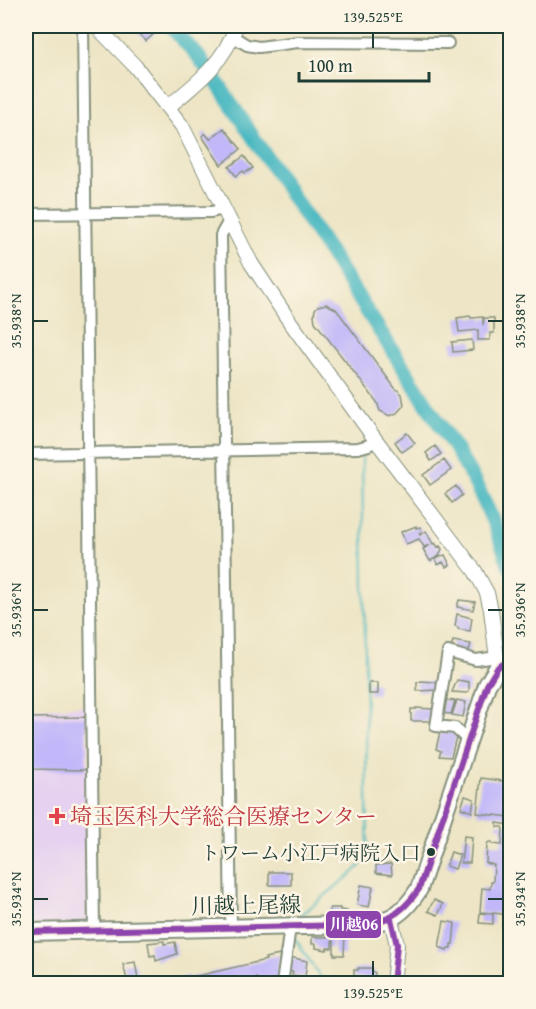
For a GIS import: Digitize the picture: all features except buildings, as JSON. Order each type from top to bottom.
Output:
[{"type":"main road","points":[[392,919],[400,914],[414,898],[423,878],[487,685],[502,661]]},
{"type":"main road","name":"川越上尾線","points":[[26,932],[290,927],[369,924],[392,919]]},
{"type":"street","points":[[83,26],[94,931]]},
{"type":"street","points":[[96,26],[135,66],[182,126],[251,263],[288,319],[375,439],[475,571],[487,593],[502,661],[476,660],[448,652],[435,726],[455,728],[468,740]]},
{"type":"street","points":[[168,106],[215,64],[234,31],[247,45],[259,47],[298,42],[448,43]]},
{"type":"street","points":[[26,214],[211,212],[227,214]]},
{"type":"street","points":[[227,214],[221,235],[231,928]]},
{"type":"street","points":[[26,454],[358,448],[369,445],[375,439]]},
{"type":"street","points":[[392,919],[397,945],[393,984]]},
{"type":"street","points":[[282,984],[290,927]]},
{"type":"shaded area","name":"埼玉医科大学総合医療センター","points":[[87,706],[91,925],[26,925],[26,708]]},
{"type":"waterway","points":[[170,26],[198,56],[216,81],[458,453],[487,508],[510,567]]},
{"type":"waterway","points":[[300,916],[355,871],[368,857],[362,454]]},
{"type":"waterway","points":[[294,937],[325,984]]},
{"type":"transit line","name":"川越06","points":[[26,932],[350,925],[372,923],[390,917],[405,907],[419,889],[487,685],[498,667],[510,660]]},
{"type":"transit line","name":"川越06","points":[[391,919],[397,945],[393,984]]},
{"type":"place","name":"埼玉医科大学総合医療センター","points":[[57,816]]},
{"type":"place","name":"トワーム小江戸病院入口","points":[[431,852]]}]
